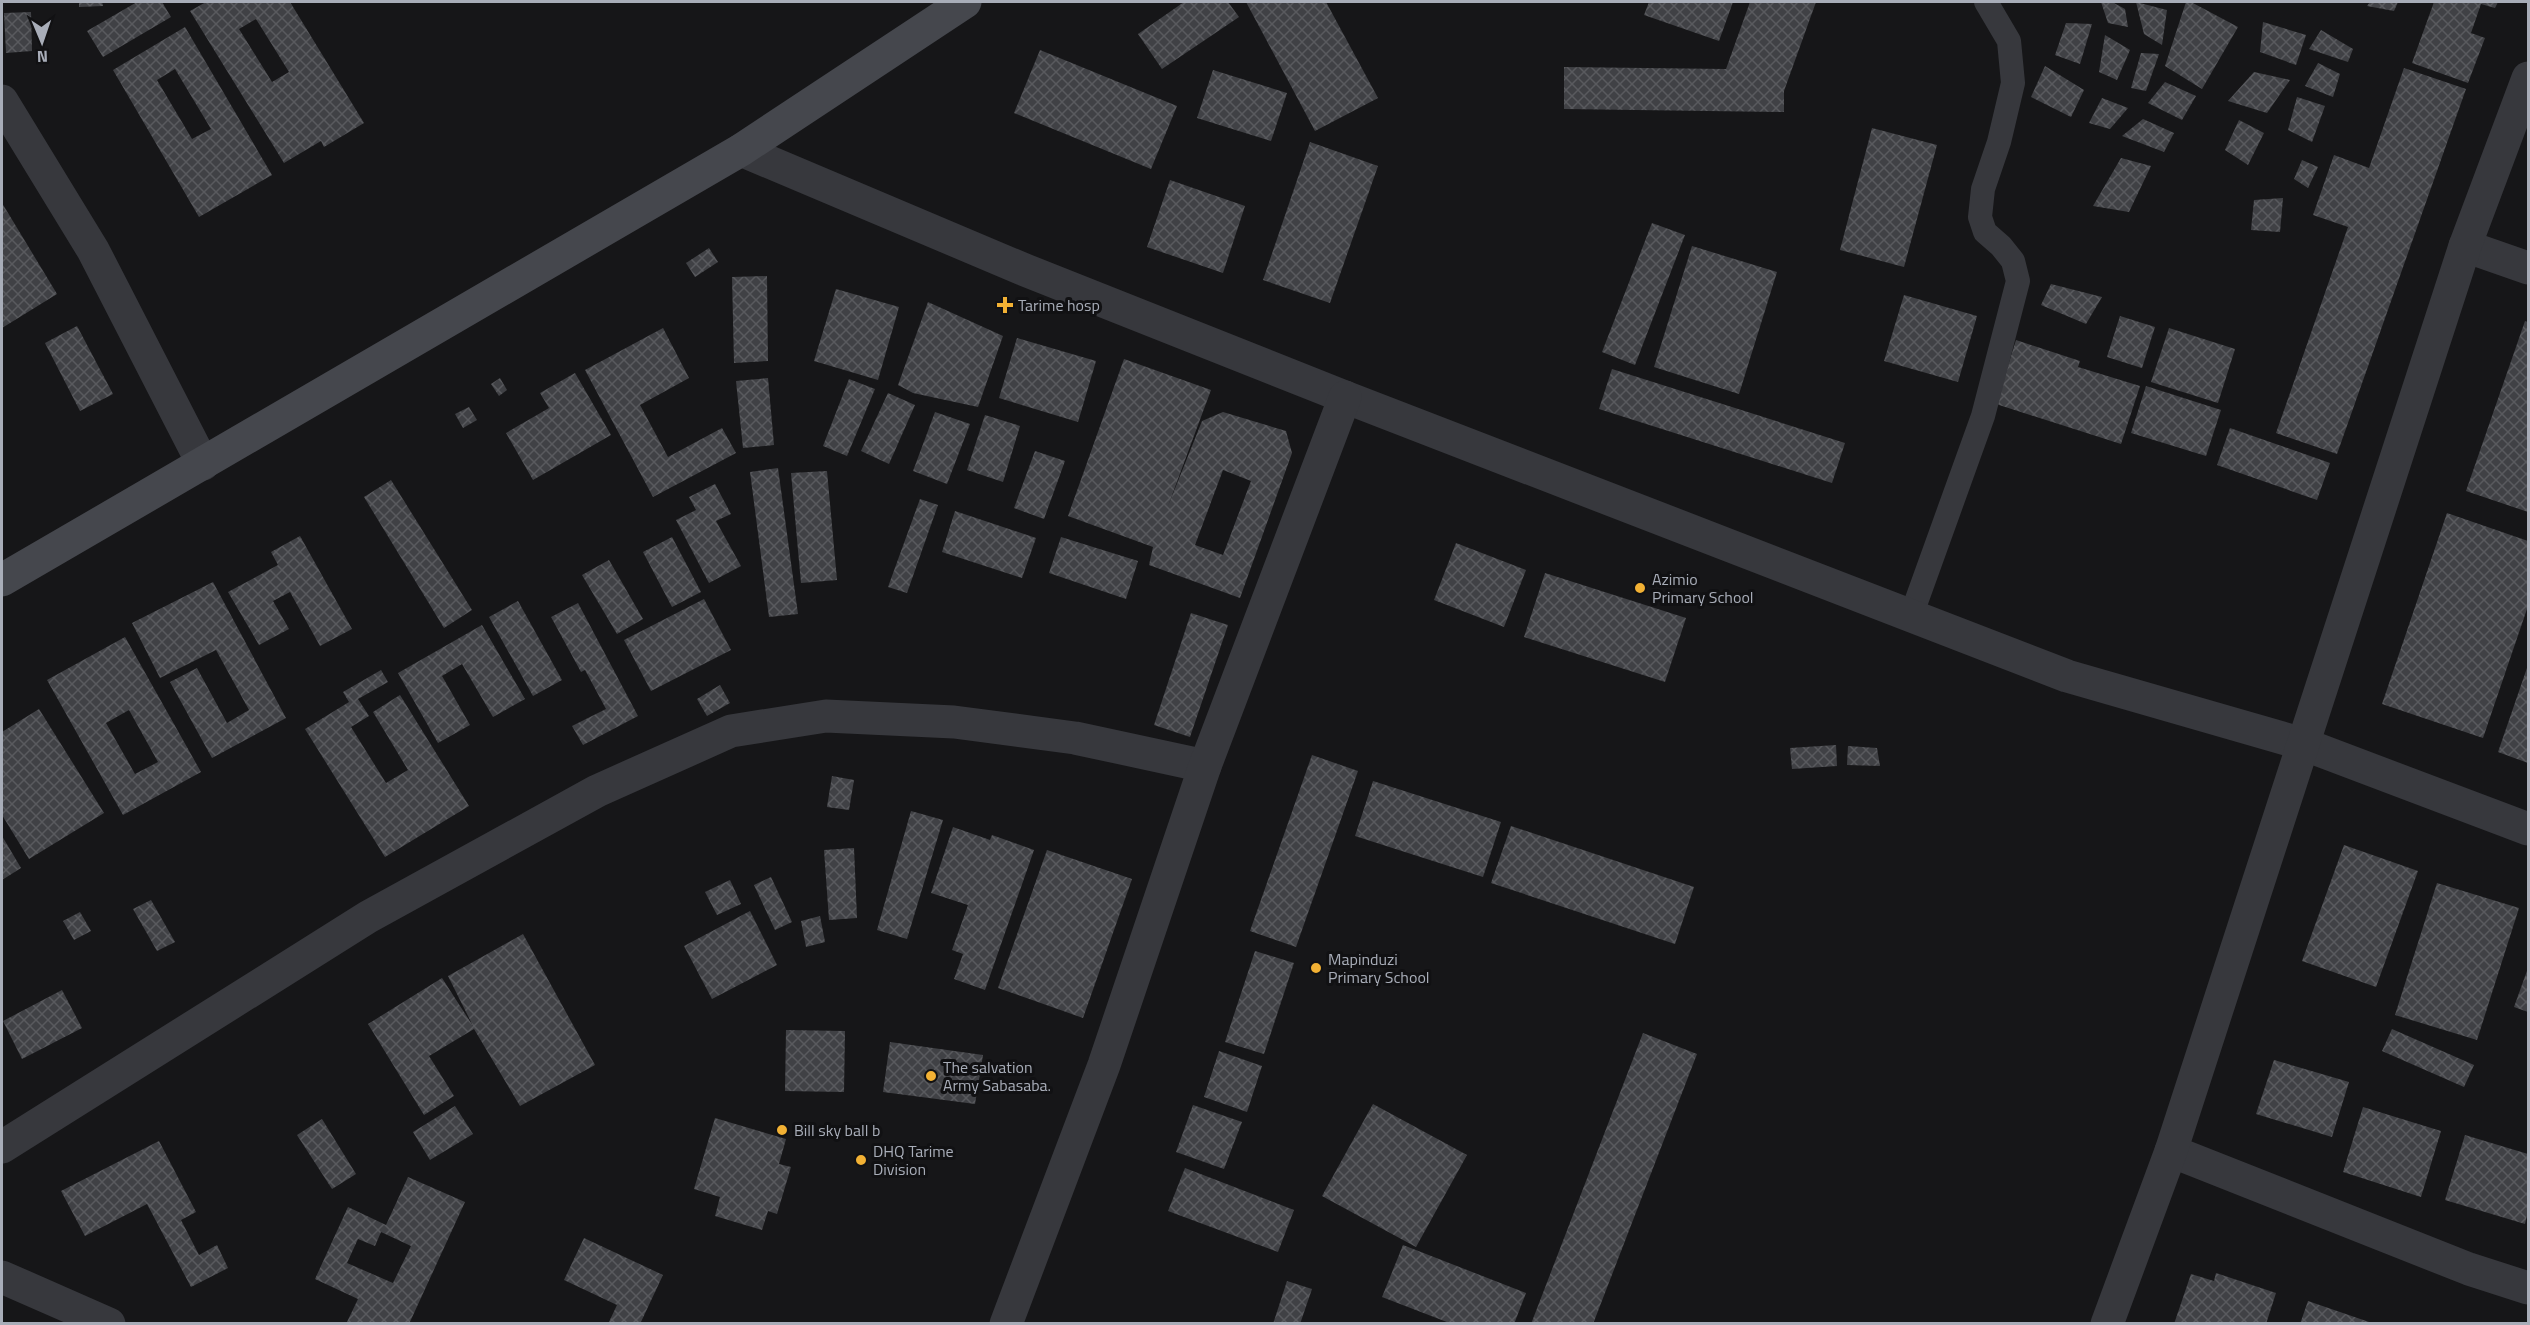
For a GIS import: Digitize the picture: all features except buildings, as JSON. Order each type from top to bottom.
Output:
[{"type":"main road","points":[[2,580],[741,150],[965,2]]},
{"type":"street","points":[[2107,1323],[2171,1151],[2465,246],[2529,78]]},
{"type":"street","points":[[2,101],[93,250],[203,464]]},
{"type":"street","points":[[741,150],[1025,270],[1345,397],[2067,676],[2303,744],[2529,829]]},
{"type":"street","points":[[2465,246],[2529,268]]},
{"type":"street","points":[[1006,1323],[1104,1065],[1205,766],[1345,397]]},
{"type":"street","points":[[2,1147],[368,917],[597,791],[730,731],[826,716],[954,722],[1075,738],[1205,766]]},
{"type":"street","points":[[2171,1151],[2469,1269],[2529,1288]]},
{"type":"street","points":[[2,1277],[109,1323]]},
{"type":"lane","points":[[1911,616],[1983,416],[2018,281],[2013,261],[1985,232],[1980,217],[1983,189],[1999,142],[2013,83],[2009,41],[1986,2]]},
{"type":"place","name":"Tarime hosp","points":[[1005,305]]},
{"type":"place","name":"Azimio Primary School","points":[[1640,588]]},
{"type":"place","name":"Mapinduzi Primary School","points":[[1316,968]]},
{"type":"place","name":"The salvation Army Sabasaba.","points":[[931,1076]]},
{"type":"place","name":"Bill sky ball b","points":[[782,1130]]},
{"type":"place","name":"DHQ Tarime Division","points":[[861,1160]]}]
